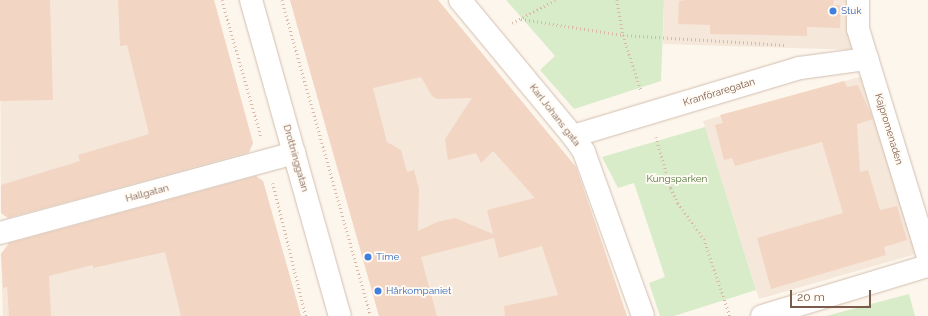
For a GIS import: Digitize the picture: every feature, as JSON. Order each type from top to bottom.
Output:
[{"type":"street","name":"Drottninggatan","points":[[251,0],[340,316]]},
{"type":"street","name":"Karl Johans gata","points":[[460,0],[573,136],[584,152],[643,316]]},
{"type":"street","name":"Kajpromenaden","points":[[858,0],[858,29],[928,257]]},
{"type":"street","name":"Kranföraregatan","points":[[573,136],[800,68],[867,59]]},
{"type":"street","name":"Hallgatan","points":[[0,233],[294,153]]},
{"type":"street","points":[[762,316],[928,266]]},
{"type":"path","points":[[282,0],[371,316]]},
{"type":"path","points":[[509,25],[555,0]]},
{"type":"path","points":[[617,0],[623,35],[649,113],[671,188],[704,239],[730,316]]},
{"type":"path","points":[[521,18],[623,35],[787,45]]},
{"type":"shaded area","points":[[0,0],[214,0],[253,143],[248,155],[8,218],[1,213]]},
{"type":"shaded area","points":[[290,0],[438,0],[576,167],[627,316],[379,316]]},
{"type":"shaded area","points":[[664,0],[855,0],[855,50],[663,44]]},
{"type":"shaded area","points":[[870,74],[923,252],[759,299],[703,121]]},
{"type":"shaded area","points":[[256,176],[263,181],[301,316],[3,316],[1,254],[8,245]]},
{"type":"green space","points":[[506,0],[664,0],[661,81],[574,109],[540,70],[555,56]]},
{"type":"green space","name":"Kungsparken","points":[[705,127],[756,290],[674,316],[660,316],[649,283],[665,277],[634,183],[618,188],[602,157]]},
{"type":"green space","points":[[909,294],[915,316],[826,316]]},
{"type":"building","points":[[0,0],[50,0],[53,100],[0,101]]},
{"type":"building","points":[[118,0],[214,0],[253,143],[249,152],[8,218],[1,213],[1,185],[80,161],[78,155],[149,134],[127,45],[120,46]]},
{"type":"building","points":[[290,0],[438,0],[576,167],[627,316],[505,316],[504,306],[558,295],[542,246],[499,258],[494,238],[421,257],[437,316],[379,316]],"holes":[[[421,77],[432,96],[437,99],[472,98],[445,139],[448,160],[476,153],[481,163],[493,151],[535,198],[487,210],[493,234],[455,218],[437,222],[418,231],[419,189],[414,170],[407,172],[401,150],[387,142],[373,88]]]},
{"type":"building","points":[[834,0],[833,5],[841,5],[840,28],[807,27],[807,36],[710,34],[710,25],[678,24],[679,1]]},
{"type":"building","points":[[844,81],[847,87],[858,85],[873,119],[857,124],[860,172],[868,170],[880,210],[897,206],[907,240],[884,247],[886,255],[771,289],[757,238],[843,213],[822,142],[735,166],[732,158],[724,160],[715,125],[723,123],[720,115]]},
{"type":"building","points":[[256,176],[263,181],[301,316],[181,316],[165,252],[93,268],[93,265],[49,276],[51,316],[9,316],[7,287],[3,288],[1,254],[9,243]]},
{"type":"place","name":"Stuk","points":[[833,11]]},
{"type":"place","name":"Time","points":[[368,257]]},
{"type":"place","name":"Hårkompaniet","points":[[378,291]]}]
